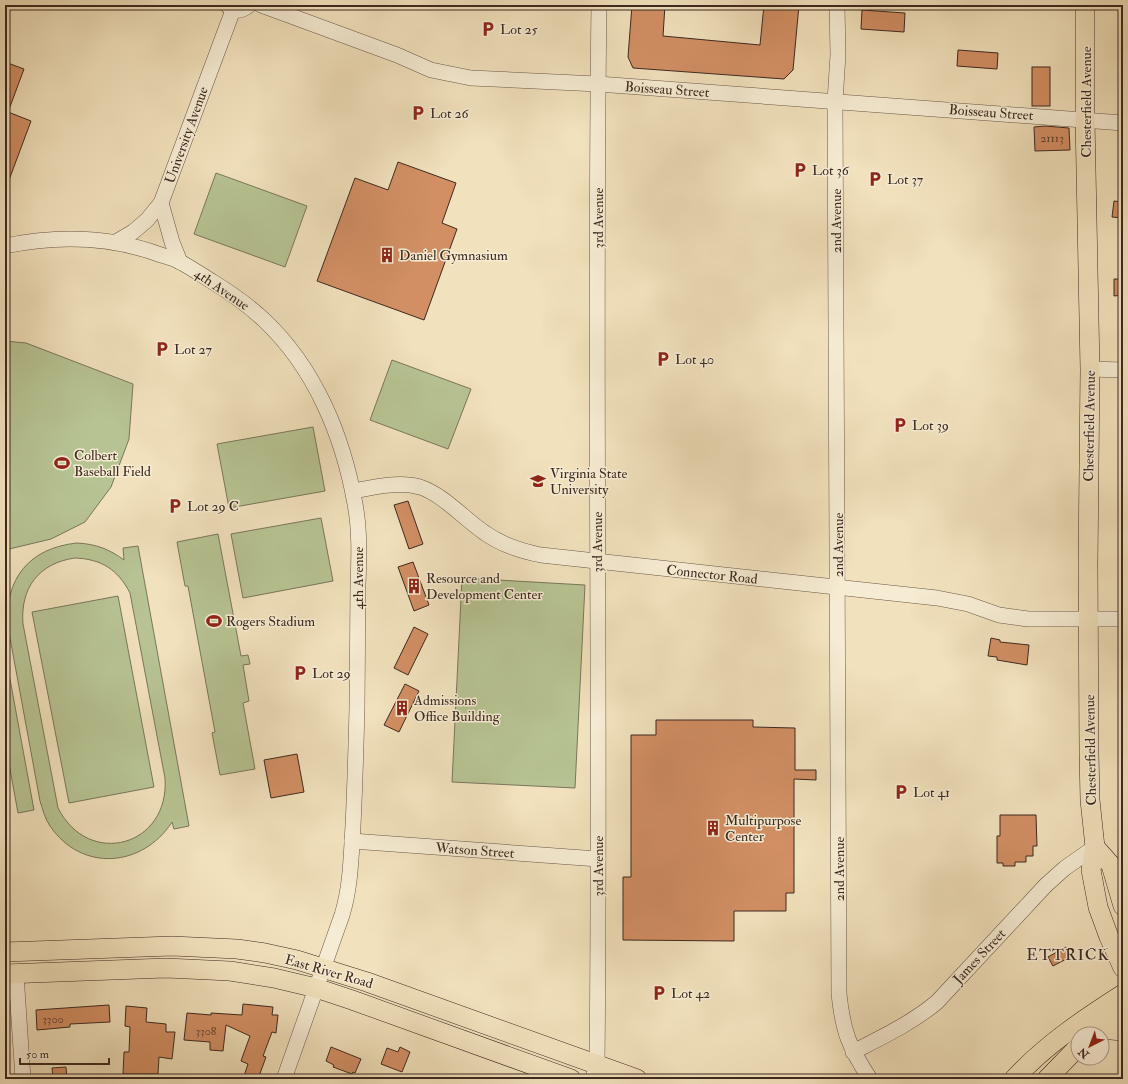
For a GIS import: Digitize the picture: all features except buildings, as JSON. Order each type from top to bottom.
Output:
[{"type":"main road","name":"Chesterfield Avenue","points":[[1085,5],[1085,119],[1090,369],[1088,565],[1089,761],[1090,800],[1095,847],[1091,870],[1092,882],[1098,907],[1105,928],[1123,968]]},
{"type":"main road","points":[[1095,847],[1111,866],[1123,906]]},
{"type":"main road","name":"East River Road","points":[[5,952],[149,946],[198,946],[265,953],[297,960],[367,982],[595,1072],[637,1079]]},
{"type":"main road","name":"East River Road","points":[[11,974],[166,968],[205,969],[274,978],[316,988],[539,1074],[571,1079]]},
{"type":"main road","points":[[1014,1079],[1050,1045],[1086,1018],[1123,994]]},
{"type":"main road","points":[[1104,1026],[1123,1013]]},
{"type":"main road","points":[[1110,1031],[1123,1031]]},
{"type":"main road","points":[[1047,1079],[1070,1055]]},
{"type":"street","name":"University Avenue","points":[[116,242],[133,232],[147,220],[161,203],[230,8],[243,10],[249,5]]},
{"type":"street","name":"Boisseau Street","points":[[262,5],[397,55],[432,70],[471,78],[598,84],[1123,123]]},
{"type":"street","name":"3rd Avenue","points":[[595,1072],[598,859],[597,562],[599,5]]},
{"type":"street","name":"2nd Avenue","points":[[837,5],[838,54],[835,101],[839,994],[845,1032],[853,1052],[870,1079]]},
{"type":"street","points":[[161,203],[172,242],[180,262]]},
{"type":"street","name":"4th Avenue","points":[[5,246],[48,239],[76,238],[116,242],[153,252],[180,262],[230,293],[248,306],[269,326],[290,350],[316,387],[338,438],[353,491],[357,520],[359,561],[356,752],[350,879],[347,899],[284,1079]]},
{"type":"street","points":[[1090,369],[1123,370]]},
{"type":"street","name":"Connector Road","points":[[353,491],[404,485],[420,488],[435,495],[484,533],[523,552],[541,555],[953,600],[999,615],[1012,617],[1123,619]]},
{"type":"street","name":"Watson Street","points":[[352,841],[598,859]]},
{"type":"street","name":"James Street","points":[[853,1052],[925,1012],[937,1002],[1046,885],[1065,868],[1095,847]]},
{"type":"street","points":[[11,974],[23,1079]]},
{"type":"green space","points":[[216,173],[307,206],[285,267],[194,234]]},
{"type":"green space","name":"Colbert Baseball Field","points":[[5,341],[26,343],[133,384],[129,439],[111,487],[85,522],[51,539],[5,550]]},
{"type":"green space","points":[[392,360],[471,389],[448,449],[370,420]]},
{"type":"green space","points":[[313,427],[325,491],[229,508],[217,444]]},
{"type":"green space","points":[[321,518],[333,581],[243,598],[231,534]]},
{"type":"green space","name":"Rogers Stadium","points":[[218,534],[241,656],[248,655],[250,664],[243,665],[249,701],[243,703],[255,769],[220,775],[212,733],[215,732],[188,586],[185,586],[177,542]]},
{"type":"green space","points":[[77,543],[96,546],[108,550],[124,560],[123,548],[138,546],[189,826],[174,829],[172,822],[160,837],[145,848],[129,855],[112,858],[95,857],[78,852],[63,841],[50,826],[45,817],[40,801],[8,627],[8,610],[10,594],[15,581],[23,569],[33,559],[45,551],[60,546]],"holes":[[[75,558],[101,563],[108,567],[120,578],[130,593],[165,778],[163,801],[155,820],[142,833],[125,841],[107,843],[88,839],[72,827],[58,808],[23,624],[25,599],[34,579],[51,565]]]},
{"type":"green space","points":[[462,578],[585,585],[575,788],[452,782]]},
{"type":"green space","points":[[118,596],[154,787],[69,803],[32,612]]},
{"type":"green space","points":[[5,652],[34,810],[18,813],[5,742]]},
{"type":"place","name":"Lot 25","points":[[488,29]]},
{"type":"place","name":"Lot 26","points":[[418,113]]},
{"type":"place","name":"Lot 36","points":[[800,170]]},
{"type":"place","name":"Lot 37","points":[[875,179]]},
{"type":"place","name":"Daniel Gymnasium","points":[[387,255]]},
{"type":"place","name":"Lot 27","points":[[162,349]]},
{"type":"place","name":"Lot 40","points":[[663,359]]},
{"type":"place","name":"Lot 39","points":[[900,425]]},
{"type":"place","name":"Colbert Baseball Field","points":[[62,463]]},
{"type":"place","name":"Virginia State University","points":[[538,481]]},
{"type":"place","name":"Lot 29 C","points":[[175,506]]},
{"type":"place","name":"Resource and Development Center","points":[[414,586]]},
{"type":"place","name":"Rogers Stadium","points":[[214,621]]},
{"type":"place","name":"Lot 29","points":[[300,673]]},
{"type":"place","name":"Admissions Office Building","points":[[402,708]]},
{"type":"place","name":"Lot 41","points":[[901,792]]},
{"type":"place","name":"Multipurpose Center","points":[[713,828]]},
{"type":"place","name":"Lot 42","points":[[659,993]]},
{"type":"district","name":"ETTRICK","points":[[1068,954]]}]
